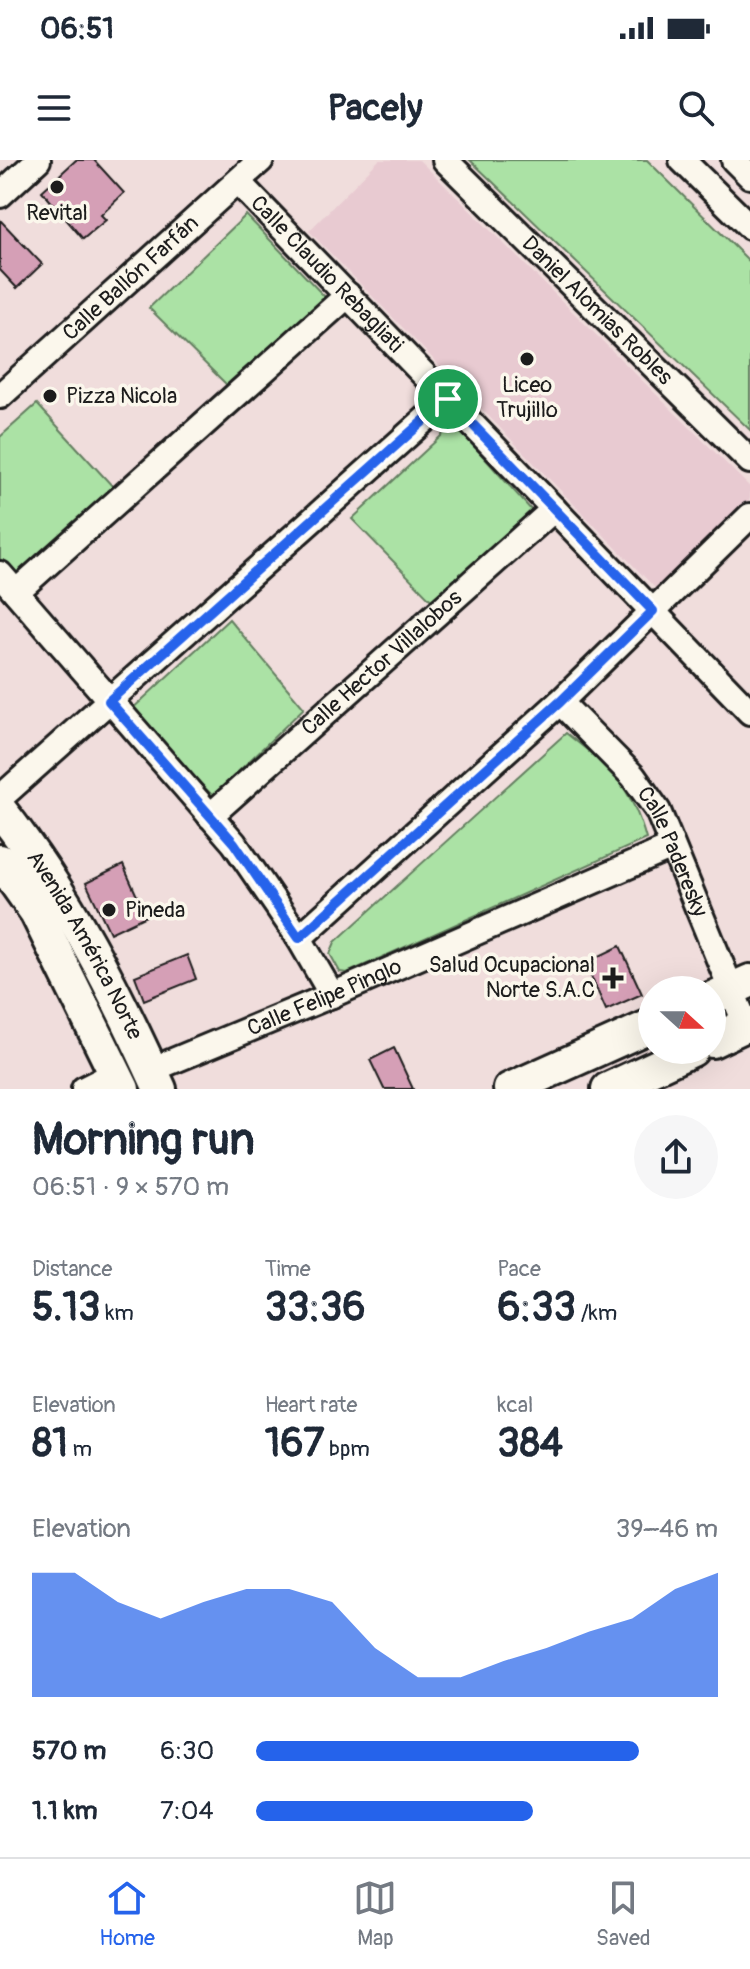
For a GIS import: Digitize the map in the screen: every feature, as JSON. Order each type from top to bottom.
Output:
[{"type":"main road","name":"Avenida América Norte","points":[[0,810],[43,864],[79,922],[156,1080]]},
{"type":"main road","name":"Avenida América Norte","points":[[0,861],[36,912],[119,1081]]},
{"type":"main road","points":[[726,1034],[748,1024]]},
{"type":"main road","points":[[510,1089],[638,1031]]},
{"type":"main road","points":[[608,1089],[662,1064]]},
{"type":"street","points":[[0,195],[38,160]]},
{"type":"street","name":"Calle Ballón Farfán","points":[[0,396],[261,160]]},
{"type":"street","name":"Daniel Alomias Robles","points":[[445,160],[750,461]]},
{"type":"street","points":[[682,160],[750,227]]},
{"type":"street","points":[[734,160],[750,176]]},
{"type":"street","name":"Calle Claudio Rebagliati","points":[[238,182],[750,712]]},
{"type":"street","points":[[332,995],[299,938],[234,843],[8,583],[348,295]]},
{"type":"street","points":[[0,798],[448,399]]},
{"type":"street","name":"Calle Hector Villalobos","points":[[210,816],[554,509]]},
{"type":"street","points":[[299,938],[560,702],[750,516]]},
{"type":"street","name":"Calle Paderesky","points":[[560,702],[633,776],[658,811],[731,990],[748,1024]]},
{"type":"street","name":"Calle Felipe Pinglo","points":[[156,1080],[332,995],[672,847]]},
{"type":"street","points":[[84,1089],[119,1081]]},
{"type":"shaded area","name":"Liceo Trujillo","points":[[379,160],[419,160],[750,487],[750,499],[659,592],[309,231]]},
{"type":"green space","points":[[470,160],[647,160],[750,262],[750,430]]},
{"type":"green space","points":[[246,215],[326,298],[231,389],[149,308]]},
{"type":"green space","points":[[37,404],[115,489],[16,578],[0,559],[0,437]]},
{"type":"green space","points":[[454,424],[533,512],[431,600],[352,519]]},
{"type":"green space","points":[[229,619],[304,708],[213,796],[130,711]]},
{"type":"green space","points":[[566,733],[616,778],[633,804],[646,839],[347,973],[340,972],[330,954],[335,942]]},
{"type":"building","points":[[76,160],[94,160],[124,193],[101,215],[106,220],[83,239],[42,191]]},
{"type":"building","points":[[0,220],[42,264],[17,288],[0,270]]},
{"type":"building","points":[[123,865],[146,916],[110,933],[86,883]]},
{"type":"building","name":"Salud Ocupacional Norte S.A.C","points":[[620,946],[638,985],[638,996],[606,1010],[585,963]]},
{"type":"building","points":[[187,955],[196,979],[144,1000],[135,976]]},
{"type":"building","points":[[394,1048],[413,1089],[384,1089],[370,1060]]},
{"type":"place","name":"Revital","points":[[57,187]]},
{"type":"place","name":"Liceo Trujillo","points":[[527,359]]},
{"type":"place","name":"Pizza Nicola","points":[[50,396]]},
{"type":"place","name":"Pineda","points":[[109,910]]},
{"type":"place","name":"Salud Ocupacional Norte S.A.C","points":[[613,978]]},
{"type":"route","points":[[448,399],[653,611],[560,702],[299,938],[234,843],[109,701],[448,399]]}]
